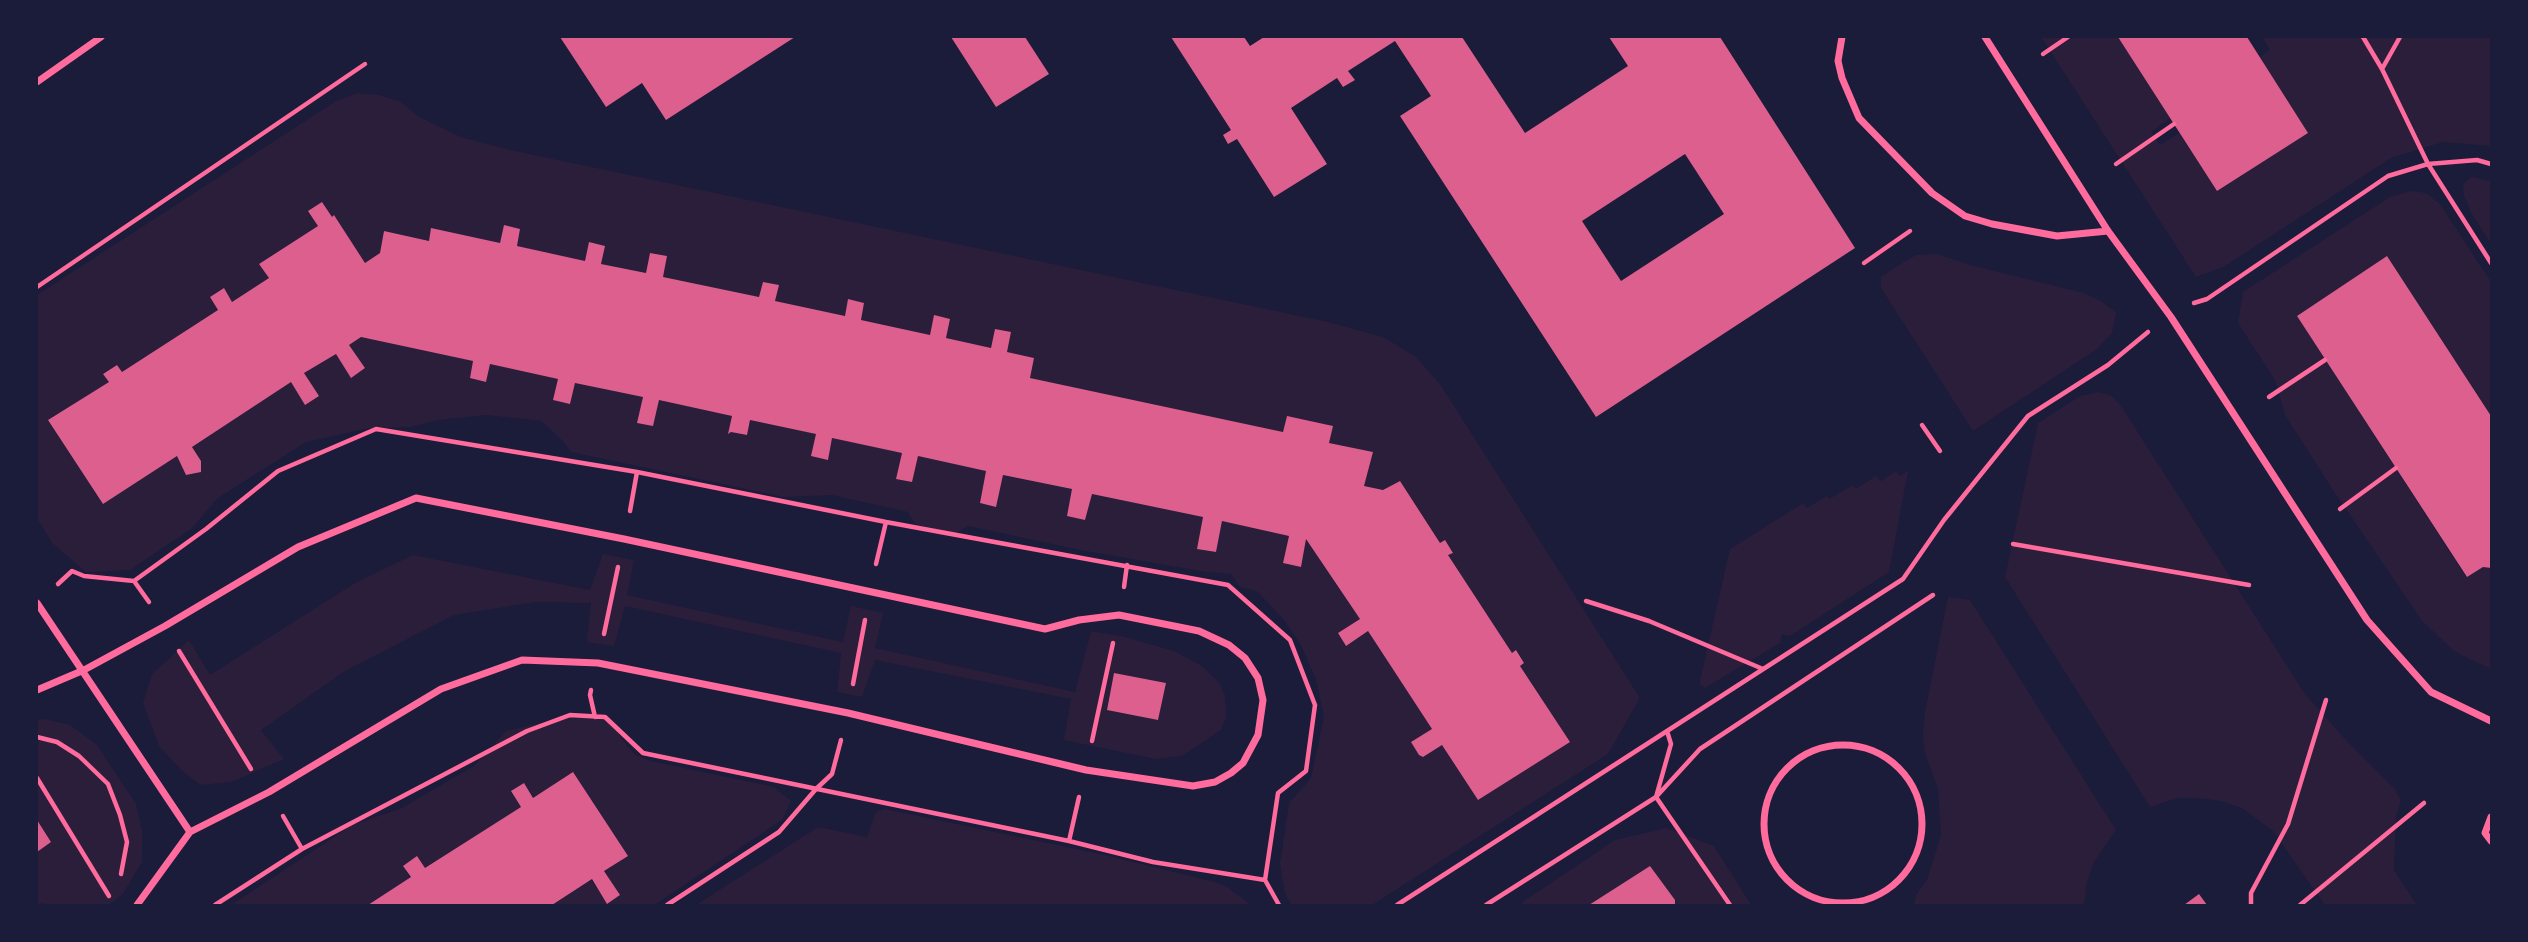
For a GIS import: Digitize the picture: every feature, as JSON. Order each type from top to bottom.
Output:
[{"type":"street","points":[[37,82],[101,37]]},
{"type":"street","points":[[1842,37],[1838,61],[1842,78],[1859,118],[1932,192],[1965,216],[1992,224],[2057,236],[2108,231]]},
{"type":"street","points":[[1984,37],[2108,231],[2171,317],[2367,620],[2431,692],[2491,721]]},
{"type":"street","points":[[37,690],[84,670],[165,626],[298,547],[416,498],[624,539],[1045,629],[1079,620],[1119,615],[1199,631],[1229,645],[1245,658],[1258,678],[1263,700],[1258,736],[1243,763],[1215,782],[1193,786],[1086,770],[848,713],[598,663],[522,660],[440,689],[269,792],[190,832],[137,905]]},
{"type":"street","points":[[37,603],[190,832]]},
{"type":"street","points":[[1848,745],[1871,750],[1891,760],[1906,776],[1918,797],[1923,819],[1921,841],[1913,863],[1898,881],[1880,895],[1859,902],[1836,904],[1814,898],[1795,887],[1779,871],[1769,852],[1764,830],[1766,807],[1774,786],[1787,768],[1805,755],[1825,747],[1848,745]]},
{"type":"street","points":[[2491,817],[2486,833],[2491,841]]},
{"type":"path","points":[[2043,54],[2068,37]]},
{"type":"path","points":[[2363,37],[2382,69],[2428,164],[2491,263]]},
{"type":"path","points":[[2382,69],[2400,37]]},
{"type":"path","points":[[37,287],[365,64]]},
{"type":"path","points":[[2116,164],[2174,124]]},
{"type":"path","points":[[2207,299],[2388,176],[2428,164],[2477,160],[2491,164]]},
{"type":"path","points":[[1864,263],[1910,231]]},
{"type":"path","points":[[1397,905],[1903,579],[1944,520],[2028,416],[2108,366],[2151,329]]},
{"type":"path","points":[[2269,397],[2325,360]]},
{"type":"path","points":[[1922,425],[1940,452]]},
{"type":"path","points":[[2340,509],[2396,468]]},
{"type":"path","points":[[595,717],[590,695],[637,472]]},
{"type":"path","points":[[667,905],[779,832],[832,774],[848,713],[870,591],[886,522]]},
{"type":"path","points":[[2013,544],[2249,585]]},
{"type":"path","points":[[1069,841],[1128,565]]},
{"type":"path","points":[[134,581],[165,626],[302,849]]},
{"type":"path","points":[[1490,904],[1656,797],[1700,749],[1933,595]]},
{"type":"path","points":[[1586,600],[1649,621],[1763,669]]},
{"type":"path","points":[[2251,905],[2251,893],[2288,824],[2326,700]]},
{"type":"path","points":[[215,905],[302,849],[527,731],[570,715],[605,717],[643,753],[1069,841],[1153,862],[1265,880]]},
{"type":"path","points":[[1656,797],[1671,744],[1667,732]]},
{"type":"path","points":[[37,737],[57,742],[79,756],[108,784],[127,842],[121,875]]},
{"type":"path","points":[[37,778],[116,905]]},
{"type":"path","points":[[1656,797],[1730,905]]},
{"type":"path","points":[[1276,801],[1265,880],[1279,905]]},
{"type":"path","points":[[2300,905],[2424,803]]},
{"type":"path","points":[[110,897],[116,886]]},
{"type":"shaded area","points":[[2041,37],[2118,37],[2170,118],[2151,132],[2160,145],[2179,133],[2217,191],[2308,133],[2258,58],[2270,50],[2262,37],[2491,37],[2491,146],[2443,142],[2391,158],[2225,266],[2196,277]]},
{"type":"shaded area","points":[[357,93],[379,95],[401,102],[419,117],[461,137],[506,149],[1328,322],[1383,337],[1415,356],[1440,384],[1640,698],[1608,754],[1372,905],[1292,905],[1285,894],[1280,863],[1289,803],[1311,778],[1324,716],[1316,680],[1301,645],[1285,621],[1257,591],[1240,587],[1231,574],[1080,550],[968,526],[955,534],[915,524],[908,512],[832,495],[784,497],[571,452],[541,421],[486,415],[438,420],[410,427],[369,428],[306,442],[218,498],[191,529],[130,570],[86,572],[52,543],[37,518],[37,295],[336,101]],"holes":[[[322,202],[332,217],[335,216],[365,263],[380,253],[384,231],[429,241],[432,228],[500,243],[504,225],[520,229],[517,246],[585,261],[590,242],[605,246],[601,264],[646,273],[650,253],[667,256],[663,277],[759,297],[763,282],[778,285],[775,301],[845,316],[849,299],[864,303],[861,320],[930,335],[934,316],[950,319],[946,338],[991,348],[995,329],[1011,333],[1007,352],[1034,358],[1030,378],[1283,432],[1287,416],[1332,426],[1329,443],[1373,452],[1364,486],[1383,490],[1400,481],[1440,543],[1445,540],[1453,552],[1448,555],[1512,653],[1517,650],[1524,663],[1520,666],[1569,742],[1478,800],[1442,745],[1423,757],[1411,742],[1432,729],[1368,631],[1345,646],[1338,633],[1360,619],[1306,539],[1300,567],[1283,563],[1289,536],[1222,521],[1216,552],[1198,549],[1203,517],[1092,494],[1085,520],[1072,489],[1003,475],[995,507],[980,503],[986,471],[918,456],[911,482],[896,479],[902,453],[832,438],[828,459],[816,434],[750,420],[747,435],[731,432],[728,434],[732,416],[659,400],[653,425],[638,423],[643,397],[575,383],[570,404],[554,400],[558,379],[490,364],[486,382],[470,378],[473,361],[361,337],[349,345],[365,368],[351,377],[336,354],[304,373],[318,396],[305,404],[291,382],[192,447],[200,472],[186,475],[177,456],[103,504],[48,420],[109,382],[103,373],[117,365],[122,372],[218,310],[210,297],[223,288],[232,302],[269,278],[259,264],[318,226]]]},
{"type":"shaded area","points":[[2471,177],[2491,181],[2491,244],[2464,196],[2463,185]]},
{"type":"shaded area","points":[[2411,191],[2426,193],[2440,204],[2491,282],[2491,416],[2387,256],[2297,316],[2466,577],[2483,567],[2491,568],[2491,669],[2455,652],[2422,621],[2285,415],[2275,380],[2238,323],[2243,292],[2390,197]]},
{"type":"shaded area","points":[[1937,254],[1970,265],[2084,293],[2116,312],[2112,333],[2097,349],[1973,431],[1881,288],[1881,277],[1897,266],[1916,255]]},
{"type":"shaded area","points":[[2099,392],[2112,396],[2121,406],[2305,694],[2395,789],[2401,801],[2396,815],[2394,870],[2417,905],[2325,905],[2273,831],[2242,808],[2199,798],[2177,798],[2150,807],[2005,577],[2038,423],[2080,396]]},
{"type":"shaded area","points":[[1896,471],[1900,476],[1908,471],[1889,572],[1790,636],[1782,634],[1780,643],[1705,688],[1700,685],[1730,549],[1803,503],[1807,508],[1853,485],[1856,489],[1876,476],[1881,481]]},
{"type":"shaded area","points":[[603,554],[634,560],[627,595],[843,642],[851,606],[883,613],[875,648],[1075,692],[1091,631],[1125,637],[1174,651],[1202,666],[1220,684],[1225,695],[1226,717],[1221,730],[1182,756],[1155,759],[1064,740],[1071,699],[875,660],[862,697],[837,692],[841,653],[625,606],[614,646],[587,642],[591,603],[536,602],[454,615],[345,671],[261,730],[284,759],[231,782],[200,785],[182,771],[159,746],[143,703],[152,674],[189,640],[210,675],[355,583],[413,555],[590,590]],"holes":[[[1114,673],[1166,683],[1158,720],[1107,709]]]},
{"type":"shaded area","points":[[1948,597],[1970,600],[2116,830],[2094,862],[2087,882],[2084,905],[1914,905],[1916,895],[1927,880],[1941,835],[1938,789],[1924,750],[1923,731]]},
{"type":"shaded area","points":[[600,713],[616,725],[621,738],[634,754],[651,761],[774,787],[791,801],[782,820],[654,905],[552,905],[591,880],[608,904],[620,896],[604,871],[627,856],[533,798],[524,784],[511,792],[521,807],[425,869],[403,866],[410,878],[368,905],[231,905],[354,824],[400,809],[474,766],[506,731],[580,714]]},
{"type":"shaded area","points":[[45,719],[70,725],[97,745],[136,804],[142,831],[142,862],[123,894],[109,905],[37,905],[37,852],[51,842],[37,820],[37,720]]},
{"type":"shaded area","points":[[885,809],[1100,854],[1215,882],[1227,887],[1251,905],[696,905],[818,827],[867,837],[876,812]]},
{"type":"shaded area","points":[[1666,828],[1714,846],[1751,905],[1675,905],[1666,887],[1664,888],[1650,866],[1589,905],[1521,905],[1615,840]]},
{"type":"building","points":[[560,37],[795,37],[666,120],[642,83],[606,107]]},
{"type":"building","points":[[951,37],[1025,37],[1049,74],[996,107]]},
{"type":"building","points":[[1171,37],[1244,37],[1250,46],[1264,37],[1462,37],[1525,133],[1628,66],[1609,37],[1720,37],[1855,248],[1596,417],[1400,116],[1431,96],[1395,41],[1348,71],[1355,80],[1343,87],[1337,78],[1291,108],[1327,164],[1274,197],[1237,139],[1228,144],[1223,135],[1231,130]],"holes":[[[1685,154],[1724,214],[1621,281],[1582,221]]]},
{"type":"building","points":[[2118,37],[2247,37],[2308,133],[2217,191]]},
{"type":"building","points":[[322,202],[332,217],[334,215],[365,263],[380,253],[384,231],[429,241],[431,228],[500,243],[504,225],[520,229],[517,246],[585,261],[589,242],[605,246],[601,264],[646,273],[650,253],[667,256],[663,277],[759,297],[763,282],[779,285],[775,301],[845,316],[848,299],[864,303],[861,320],[930,335],[934,315],[950,319],[946,338],[991,348],[995,329],[1011,332],[1007,352],[1034,358],[1030,378],[1283,432],[1287,416],[1333,426],[1329,443],[1373,452],[1364,486],[1383,490],[1400,481],[1440,543],[1445,540],[1453,553],[1448,555],[1512,653],[1516,650],[1524,663],[1520,666],[1570,742],[1478,800],[1442,745],[1423,757],[1419,755],[1411,742],[1432,729],[1368,631],[1346,646],[1338,633],[1360,619],[1306,539],[1301,567],[1283,563],[1289,536],[1222,521],[1216,552],[1197,549],[1203,517],[1092,494],[1085,520],[1067,516],[1072,489],[1003,475],[996,507],[980,503],[986,471],[918,456],[912,482],[896,479],[902,453],[832,438],[828,460],[811,456],[816,434],[750,420],[747,435],[731,432],[728,434],[732,416],[659,400],[653,426],[637,423],[643,397],[575,383],[570,404],[553,400],[558,379],[490,364],[486,382],[470,378],[473,361],[361,337],[349,345],[365,368],[351,378],[336,354],[304,373],[319,396],[305,405],[291,382],[192,447],[201,461],[201,472],[186,475],[177,456],[103,504],[48,420],[109,382],[103,374],[117,365],[122,372],[218,310],[210,297],[224,288],[232,302],[269,278],[259,264],[318,226],[308,211]]},
{"type":"building","points":[[2387,256],[2491,416],[2491,568],[2483,567],[2467,577],[2297,316]]},
{"type":"building","points":[[1114,673],[1166,683],[1158,720],[1107,710]]},
{"type":"building","points":[[573,772],[628,856],[604,871],[620,895],[607,904],[592,879],[552,905],[368,905],[411,877],[403,866],[417,856],[425,868],[521,807],[511,791],[524,783],[533,798]]},
{"type":"building","points":[[37,820],[51,842],[37,852]]},
{"type":"building","points":[[1650,866],[1675,900],[1675,905],[1589,905]]},
{"type":"building","points":[[2199,894],[2207,905],[2184,905]]}]
